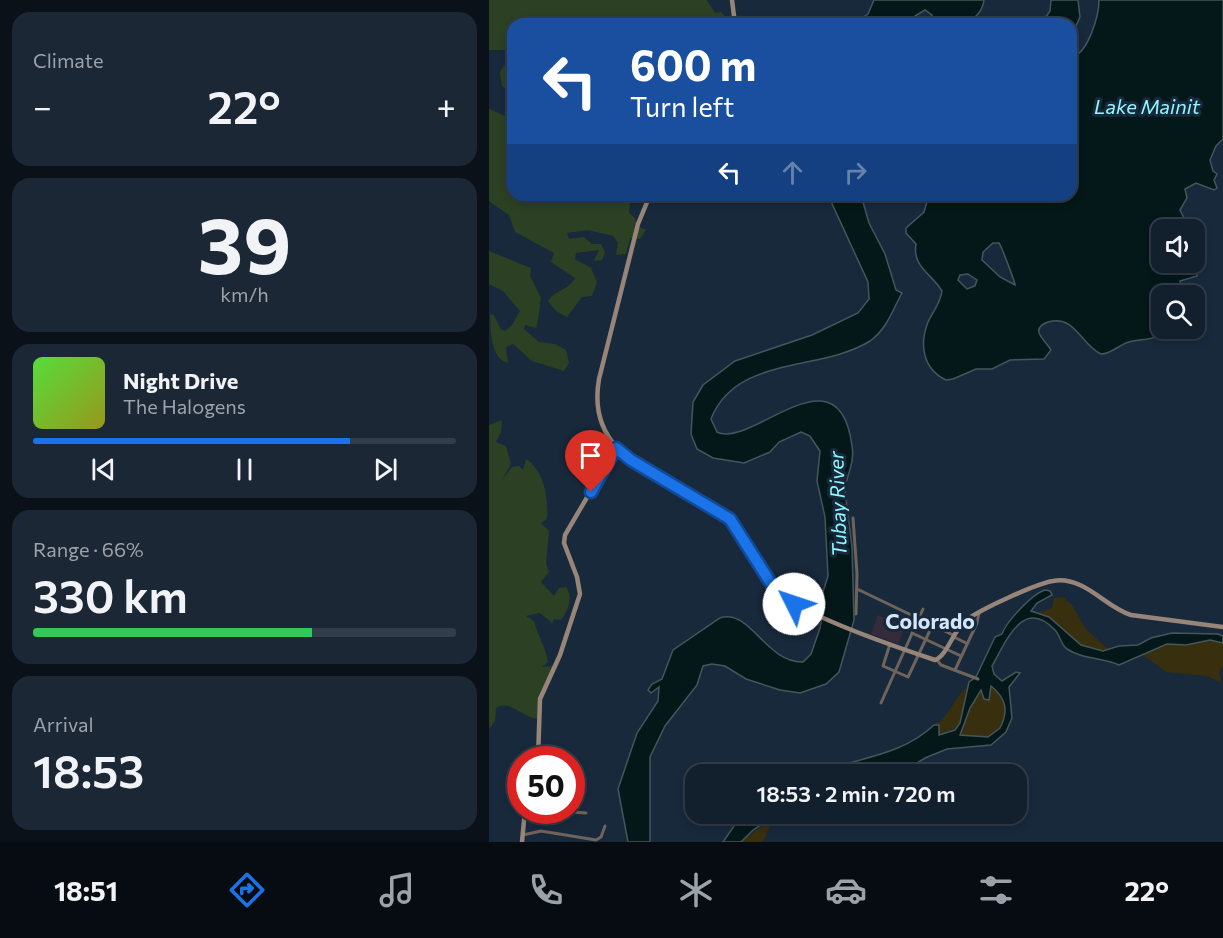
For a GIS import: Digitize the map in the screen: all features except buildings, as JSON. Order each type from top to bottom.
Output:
[{"type":"main road","points":[[732,0],[734,18]]},
{"type":"main road","points":[[648,201],[638,224],[597,391],[599,416],[616,448],[631,460],[730,519],[776,590],[789,601],[855,630],[937,660],[963,623],[1039,585],[1063,580],[1085,588],[1115,608],[1131,615],[1223,627]]},
{"type":"main road","points":[[539,746],[540,699],[564,646],[580,594],[577,577],[564,540],[569,525],[616,448]]},
{"type":"main road","points":[[522,839],[524,824]]},
{"type":"street","points":[[853,518],[857,589],[856,615]]},
{"type":"street","points":[[857,589],[967,644]]},
{"type":"street","points":[[881,703],[923,609]]},
{"type":"street","points":[[955,670],[979,614]]},
{"type":"street","points":[[891,644],[882,664],[895,673],[908,677],[932,626]]},
{"type":"street","points":[[912,633],[961,656]]},
{"type":"street","points":[[937,660],[978,679]]},
{"type":"street","points":[[522,839],[541,831],[596,840],[601,837],[605,826]]},
{"type":"shaded area","points":[[878,615],[905,627],[898,644],[871,634]]},
{"type":"green space","points":[[489,0],[707,0],[715,13],[721,12],[726,18],[507,18],[507,50],[489,50]]},
{"type":"green space","points":[[507,64],[507,90],[502,86],[500,72]]},
{"type":"green space","points":[[489,109],[507,116],[507,201],[630,201],[629,213],[635,218],[637,226],[646,230],[640,239],[630,238],[626,254],[616,255],[618,243],[613,236],[588,230],[567,233],[569,239],[584,237],[592,244],[601,244],[605,252],[602,260],[594,261],[599,250],[576,253],[575,259],[591,268],[597,282],[592,296],[582,297],[567,317],[556,311],[548,301],[575,278],[551,262],[554,253],[515,232],[509,215],[489,201]]},
{"type":"green space","points":[[489,251],[531,268],[530,276],[541,298],[536,328],[525,325],[524,329],[539,342],[555,344],[566,350],[569,363],[564,371],[532,361],[513,344],[506,347],[508,363],[498,356],[491,336],[490,315],[493,314],[501,329],[505,331],[512,325],[520,311],[503,291],[489,284]]},
{"type":"green space","points":[[502,420],[501,432],[496,442],[506,446],[511,464],[502,480],[512,467],[519,466],[523,470],[526,459],[541,478],[547,503],[547,519],[541,523],[549,531],[546,563],[549,572],[541,582],[554,596],[559,588],[566,587],[570,600],[561,620],[554,619],[552,623],[540,613],[526,616],[534,621],[546,652],[548,662],[542,667],[555,666],[542,691],[538,719],[527,716],[512,707],[501,706],[496,708],[495,721],[489,729],[489,425]]},
{"type":"sand","points":[[1063,597],[1072,605],[1086,629],[1108,649],[1103,651],[1081,645],[1049,617],[1039,612],[1052,608],[1054,598]]},
{"type":"sand","points":[[1210,640],[1223,643],[1223,665],[1219,672],[1222,683],[1207,676],[1166,672],[1143,655],[1167,644],[1186,645]]},
{"type":"sand","points":[[970,686],[958,727],[939,735],[939,725],[934,725],[944,717],[964,690]]},
{"type":"sand","points":[[991,686],[1000,695],[1005,705],[1005,716],[1000,728],[988,737],[960,735],[970,707],[981,689],[984,699]]},
{"type":"sand","points":[[765,824],[771,824],[763,842],[741,842]]},
{"type":"water","points":[[874,0],[984,0],[977,16],[974,18],[931,18],[932,15],[925,10],[915,18],[862,18],[868,14]]},
{"type":"water","points":[[1051,0],[1078,0],[1080,17],[1077,24],[1077,18],[1045,18],[1050,11]]},
{"type":"water","name":"Lake Mainit","points":[[1099,0],[1223,0],[1223,139],[1216,146],[1210,160],[1213,171],[1217,174],[1214,180],[1217,188],[1214,190],[1196,183],[1185,189],[1187,198],[1180,210],[1184,219],[1151,219],[1151,273],[1197,273],[1197,276],[1180,281],[1181,285],[1151,285],[1151,338],[1129,342],[1108,353],[1101,354],[1065,322],[1048,322],[1039,328],[1040,335],[1051,350],[1044,359],[1010,360],[992,369],[976,369],[946,380],[932,370],[924,348],[925,331],[942,291],[917,259],[916,244],[906,233],[906,228],[924,212],[927,201],[1077,201],[1077,55],[1083,49],[1091,33]],"holes":[[[993,243],[1000,245],[1010,271],[1015,285],[1000,277],[982,260],[983,252]],[[968,274],[977,280],[975,286],[967,289],[958,280],[960,275]]]},
{"type":"water","name":"Tubay River","points":[[831,201],[863,201],[869,223],[885,254],[896,290],[902,293],[885,325],[870,341],[850,351],[759,374],[739,384],[723,399],[711,419],[717,432],[732,434],[812,401],[830,403],[844,417],[853,452],[845,491],[852,547],[854,620],[839,672],[826,684],[800,693],[780,690],[746,679],[725,666],[712,664],[703,666],[697,685],[665,726],[650,757],[650,842],[628,842],[618,789],[637,733],[658,701],[659,687],[651,693],[648,690],[652,684],[662,679],[673,650],[720,618],[731,617],[750,628],[779,654],[790,660],[803,662],[811,654],[820,628],[824,606],[822,595],[828,576],[825,517],[817,481],[820,451],[810,436],[801,432],[779,442],[770,452],[744,463],[713,458],[697,449],[691,434],[693,402],[703,385],[735,361],[812,335],[858,313],[869,299],[868,282]]},
{"type":"water","points":[[1045,590],[1050,591],[1052,595],[1037,603],[1031,611],[1049,617],[1081,645],[1103,651],[1119,646],[1138,645],[1151,638],[1172,633],[1218,634],[1223,636],[1223,643],[1210,640],[1186,645],[1167,644],[1119,665],[1073,653],[1065,647],[1057,632],[1044,621],[1034,618],[1025,620],[1010,635],[992,666],[994,674],[1002,681],[1016,672],[1020,673],[1009,687],[1012,718],[1006,732],[991,745],[947,749],[915,764],[845,764],[907,744],[934,725],[939,725],[939,735],[955,730],[960,723],[969,682],[976,677],[995,637],[1002,634],[1020,609]],"holes":[[[991,686],[1000,695],[1005,705],[1005,716],[1000,728],[988,737],[960,735],[970,708],[981,690],[984,699],[989,700]]]},
{"type":"water","points":[[735,824],[762,824],[741,842],[723,842]]},
{"type":"district","name":"Colorado","points":[[930,622]]},
{"type":"route","points":[[591,492],[616,448],[625,457],[730,519],[740,531],[772,585],[794,604]]}]
